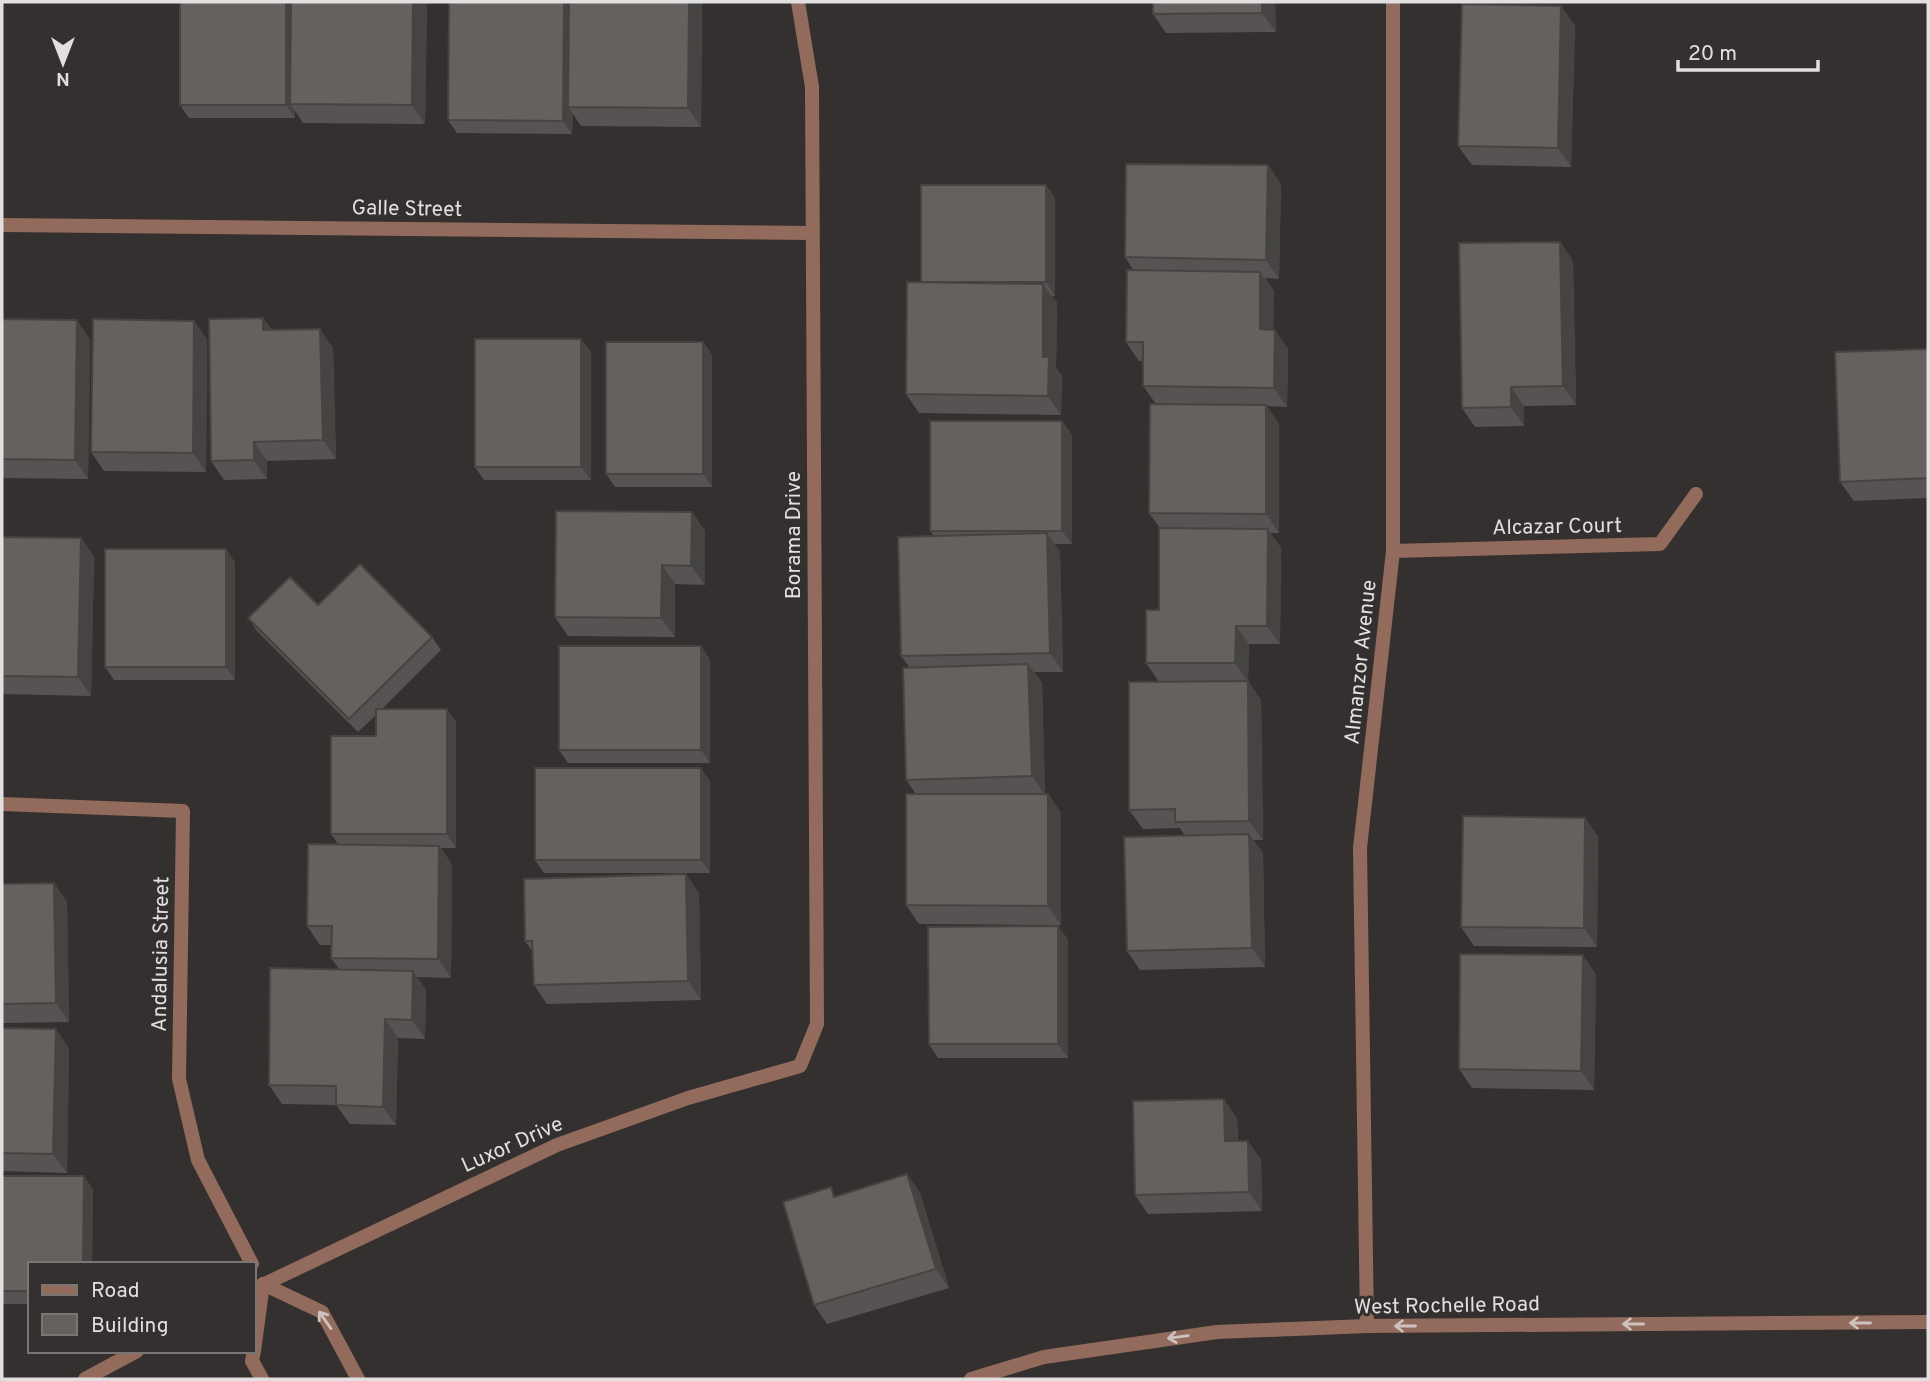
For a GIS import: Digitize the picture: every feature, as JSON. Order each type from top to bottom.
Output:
[{"type":"street","name":"Borama Drive","points":[[798,2],[811,87],[817,1024],[800,1066]]},
{"type":"street","name":"Almanzor Avenue","points":[[1367,1326],[1360,848],[1393,551],[1393,2]]},
{"type":"street","name":"Galle Street","points":[[2,225],[811,233]]},
{"type":"street","name":"Alcazar Court","points":[[1393,551],[1660,544],[1696,494]]},
{"type":"street","name":"Andalusia Street","points":[[2,804],[183,811],[179,1079],[198,1160],[251,1262]]},
{"type":"street","name":"Luxor Drive","points":[[258,1287],[557,1145],[688,1098],[800,1066]]},
{"type":"street","points":[[256,1319],[258,1287],[322,1312],[358,1379]]},
{"type":"street","name":"West Rochelle Road","points":[[971,1379],[1044,1357],[1217,1332],[1367,1326],[1928,1322]]},
{"type":"street","points":[[85,1379],[133,1353]]},
{"type":"street","points":[[254,1353],[252,1361],[262,1379]]},
{"type":"building","points":[[180,2],[286,2],[286,105],[180,105]]},
{"type":"building","points":[[291,2],[413,2],[412,105],[290,104]]},
{"type":"building","points":[[449,2],[564,2],[563,121],[448,120]]},
{"type":"building","points":[[569,2],[689,2],[688,108],[568,107]]},
{"type":"building","points":[[1153,2],[1262,2],[1262,13],[1153,14]]},
{"type":"building","points":[[1462,4],[1561,6],[1558,148],[1458,146]]},
{"type":"building","points":[[1126,164],[1268,165],[1266,260],[1125,257]]},
{"type":"building","points":[[921,185],[1046,185],[1046,282],[921,282]]},
{"type":"building","points":[[1560,242],[1563,386],[1511,387],[1511,407],[1462,408],[1459,243]]},
{"type":"building","points":[[1127,270],[1260,272],[1260,329],[1275,330],[1274,388],[1143,386],[1143,342],[1126,342]]},
{"type":"building","points":[[907,282],[1043,284],[1043,357],[1049,357],[1048,396],[906,394]]},
{"type":"building","points":[[263,318],[263,330],[320,329],[323,440],[254,442],[254,460],[211,461],[209,319]]},
{"type":"building","points":[[2,319],[77,320],[75,460],[2,459]]},
{"type":"building","points":[[93,319],[194,321],[193,453],[91,452]]},
{"type":"building","points":[[475,339],[581,339],[581,467],[475,467]]},
{"type":"building","points":[[606,342],[703,342],[703,474],[606,474]]},
{"type":"building","points":[[1928,349],[1928,478],[1840,482],[1835,352]]},
{"type":"building","points":[[1150,404],[1266,405],[1266,514],[1149,513]]},
{"type":"building","points":[[930,421],[1062,421],[1062,531],[930,531]]},
{"type":"building","points":[[556,511],[692,512],[691,566],[662,565],[661,618],[555,617]]},
{"type":"building","points":[[1159,528],[1268,529],[1267,626],[1236,626],[1235,663],[1146,663],[1146,610],[1159,610]]},
{"type":"building","points":[[1047,533],[1050,653],[901,656],[898,537]]},
{"type":"building","points":[[2,537],[81,538],[78,677],[2,676]]},
{"type":"building","points":[[105,549],[226,549],[226,667],[105,667]]},
{"type":"building","points":[[360,564],[432,637],[349,719],[248,618],[290,577],[318,605]]},
{"type":"building","points":[[559,646],[701,646],[701,750],[559,750]]},
{"type":"building","points":[[1028,664],[1032,776],[906,780],[903,668]]},
{"type":"building","points":[[1248,681],[1249,821],[1175,822],[1175,809],[1129,810],[1129,682]]},
{"type":"building","points":[[376,709],[447,709],[447,834],[331,834],[331,736],[376,736]]},
{"type":"building","points":[[535,768],[701,768],[701,860],[535,860]]},
{"type":"building","points":[[906,794],[1048,794],[1048,906],[906,905]]},
{"type":"building","points":[[1463,816],[1585,818],[1584,928],[1461,927]]},
{"type":"building","points":[[1249,834],[1252,948],[1127,951],[1124,837]]},
{"type":"building","points":[[308,844],[439,846],[438,959],[331,958],[332,926],[307,926]]},
{"type":"building","points":[[686,874],[688,981],[534,985],[532,941],[525,941],[524,879]]},
{"type":"building","points":[[54,883],[56,1003],[2,1004],[2,884]]},
{"type":"building","points":[[1058,926],[1058,1044],[929,1044],[928,927]]},
{"type":"building","points":[[1460,954],[1583,955],[1581,1071],[1459,1069]]},
{"type":"building","points":[[270,968],[413,971],[412,1020],[385,1019],[383,1107],[336,1105],[336,1086],[269,1085]]},
{"type":"building","points":[[2,1028],[56,1029],[53,1154],[2,1153]]},
{"type":"building","points":[[1224,1099],[1225,1141],[1248,1141],[1249,1192],[1135,1195],[1133,1101]]},
{"type":"building","points":[[907,1174],[936,1269],[814,1305],[783,1202],[831,1187],[834,1197]]},
{"type":"building","points":[[2,1176],[84,1176],[83,1262],[28,1262],[28,1291],[2,1291]]}]
